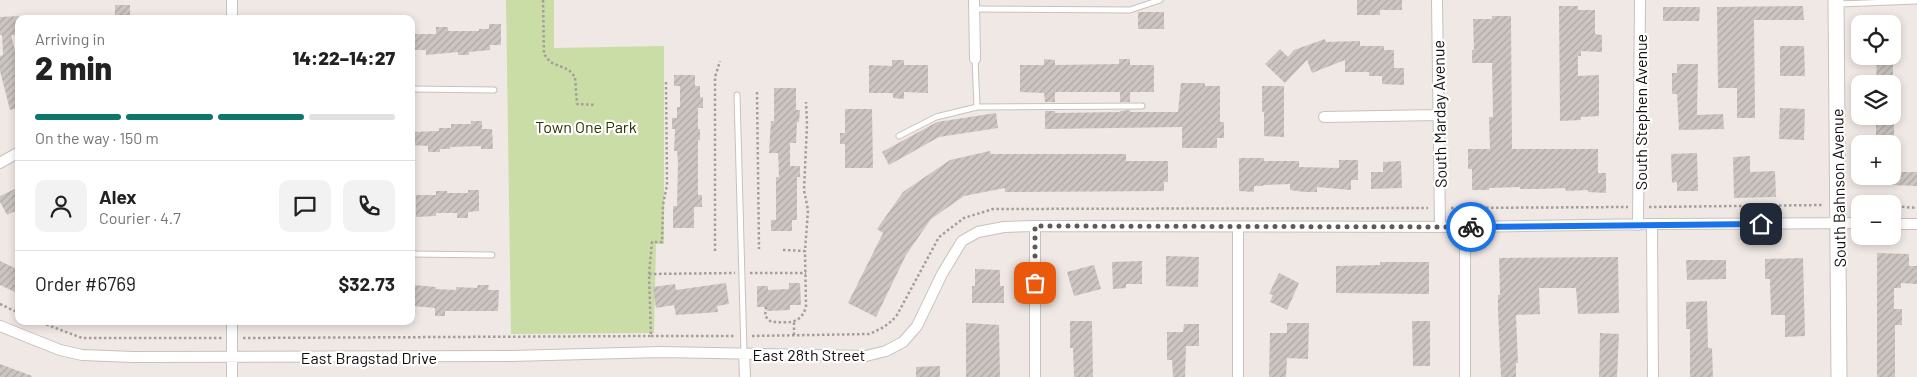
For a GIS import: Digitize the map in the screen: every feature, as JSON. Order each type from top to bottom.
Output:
[{"type":"street","points":[[232,0],[232,15]]},
{"type":"street","name":"South Marday Avenue","points":[[1437,0],[1440,227]]},
{"type":"street","name":"South Stephen Avenue","points":[[1638,225],[1640,0]]},
{"type":"street","name":"South Bahnson Avenue","points":[[1836,2],[1840,377]]},
{"type":"street","points":[[974,4],[975,59]]},
{"type":"street","points":[[1324,117],[1438,114]]},
{"type":"street","points":[[0,163],[15,154]]},
{"type":"street","name":"East 28th Street","points":[[744,354],[866,356],[886,351],[903,342],[917,326],[942,274],[962,241],[978,232],[1004,227],[1465,228],[1652,224],[1851,223]]},
{"type":"street","points":[[1652,224],[1653,377]]},
{"type":"street","points":[[1901,224],[1917,224]]},
{"type":"street","points":[[1035,226],[1035,377]]},
{"type":"street","points":[[1238,228],[1238,377]]},
{"type":"street","points":[[1465,228],[1465,377]]},
{"type":"street","points":[[232,325],[232,377]]},
{"type":"street","name":"East Bragstad Drive","points":[[0,326],[60,350],[82,355],[133,357],[511,356],[661,352],[744,354]]},
{"type":"street","points":[[744,354],[744,377]]},
{"type":"lane","points":[[974,4],[1130,10],[1160,0]]},
{"type":"lane","points":[[1836,2],[1917,1]]},
{"type":"lane","points":[[975,59],[977,107]]},
{"type":"lane","points":[[415,90],[494,90]]},
{"type":"lane","points":[[737,95],[744,354]]},
{"type":"lane","points":[[900,136],[936,117],[977,107],[1142,106]]},
{"type":"lane","points":[[415,254],[492,255]]},
{"type":"path","points":[[542,0],[544,54],[550,62],[569,70],[575,77],[577,104],[596,105]]},
{"type":"path","points":[[715,250],[715,77],[720,61]]},
{"type":"path","points":[[48,325],[82,338],[651,336],[649,274],[652,242],[662,242],[663,205],[667,185],[666,81]]},
{"type":"path","points":[[757,92],[759,249]]},
{"type":"path","points":[[766,307],[765,316],[771,322],[794,321],[803,316],[806,307],[805,251],[808,210],[804,190],[807,125],[806,102]]},
{"type":"path","points":[[1901,207],[1917,208]]},
{"type":"path","points":[[783,250],[805,251]]},
{"type":"path","points":[[649,274],[806,273]]},
{"type":"path","points":[[0,304],[15,311]]},
{"type":"path","points":[[794,321],[794,335]]},
{"type":"green space","name":"Town One Park","points":[[506,0],[554,0],[554,48],[664,46],[664,244],[656,244],[654,333],[511,334]]},
{"type":"building","points":[[1357,0],[1402,0],[1402,10],[1380,10],[1380,15],[1357,15]]},
{"type":"building","points":[[115,5],[130,5],[130,15],[115,15]]},
{"type":"building","points":[[1559,6],[1578,6],[1578,10],[1595,10],[1595,34],[1602,35],[1602,52],[1581,51],[1581,56],[1578,56],[1578,76],[1599,75],[1599,116],[1581,117],[1581,120],[1560,121]]},
{"type":"building","points":[[1803,6],[1804,20],[1754,20],[1755,118],[1737,118],[1737,88],[1718,88],[1717,7]]},
{"type":"building","points":[[1663,7],[1700,7],[1699,21],[1663,21]]},
{"type":"building","points":[[1138,12],[1164,12],[1164,29],[1138,29]]},
{"type":"building","points":[[15,16],[15,35],[11,35],[15,52],[15,109],[10,110],[0,71],[0,56],[3,55],[0,17]]},
{"type":"building","points":[[1492,16],[1511,16],[1512,149],[1598,149],[1598,173],[1606,173],[1606,193],[1588,192],[1588,190],[1566,191],[1565,188],[1520,189],[1520,187],[1472,190],[1472,169],[1468,169],[1468,149],[1490,149],[1489,117],[1493,117],[1492,63],[1472,63],[1472,50],[1474,50],[1473,19],[1492,19]]},
{"type":"building","points":[[489,24],[501,24],[501,45],[490,45],[490,50],[469,52],[469,55],[458,55],[458,52],[426,55],[426,50],[415,50],[415,34],[436,34],[436,27],[448,27],[448,31],[479,31],[479,29],[489,29]]},
{"type":"building","points":[[1325,39],[1326,42],[1360,41],[1360,46],[1384,46],[1384,50],[1394,50],[1394,68],[1404,68],[1404,85],[1382,84],[1382,76],[1369,76],[1369,72],[1345,72],[1345,60],[1312,73],[1307,60],[1285,83],[1265,64],[1280,49],[1288,57],[1294,50]]},
{"type":"building","points":[[1780,46],[1804,46],[1805,76],[1780,76]]},
{"type":"building","points":[[1044,59],[1055,60],[1055,65],[1119,64],[1119,59],[1130,59],[1130,65],[1154,65],[1154,92],[1130,92],[1130,102],[1120,102],[1120,92],[1055,92],[1055,102],[1045,102],[1044,93],[1020,92],[1020,65],[1044,65]]},
{"type":"building","points":[[892,60],[904,60],[904,65],[928,65],[928,93],[904,92],[904,99],[893,98],[893,93],[869,93],[869,65],[892,66]]},
{"type":"building","points":[[1677,64],[1698,64],[1697,115],[1723,114],[1724,129],[1679,130],[1677,94],[1672,94],[1672,73],[1677,73]]},
{"type":"building","points":[[1877,65],[1893,65],[1893,75],[1876,75]]},
{"type":"building","points":[[674,75],[695,75],[695,86],[700,86],[700,97],[703,97],[703,108],[698,108],[700,140],[698,140],[698,195],[702,195],[702,207],[694,207],[694,228],[673,228],[673,206],[677,206],[678,161],[677,151],[674,151],[675,129],[672,129],[672,118],[677,118],[677,107],[680,107],[680,86],[674,86]]},
{"type":"building","points":[[1181,83],[1205,83],[1205,86],[1220,86],[1220,122],[1224,122],[1224,138],[1217,138],[1217,148],[1182,148],[1182,127],[1045,129],[1045,111],[1055,111],[1055,113],[1120,112],[1130,110],[1130,112],[1178,112]]},
{"type":"building","points":[[1262,86],[1284,86],[1284,137],[1264,136]]},
{"type":"building","points":[[774,88],[796,88],[796,110],[800,110],[799,122],[797,122],[796,143],[790,143],[790,166],[800,166],[800,177],[797,177],[797,220],[792,220],[792,231],[771,231],[771,220],[776,220],[776,177],[779,177],[778,153],[769,153],[771,121],[774,121]]},
{"type":"building","points":[[1780,108],[1805,109],[1804,140],[1779,139]]},
{"type":"building","points":[[845,109],[872,109],[873,168],[845,168],[845,144],[840,144],[840,133],[845,133]]},
{"type":"building","points":[[996,113],[998,128],[939,137],[889,165],[882,152],[937,122]]},
{"type":"building","points":[[471,121],[482,121],[482,129],[492,129],[493,149],[481,149],[481,146],[450,147],[450,149],[440,149],[440,152],[428,152],[428,146],[415,145],[415,132],[439,131],[439,128],[451,128],[451,124],[471,124]]},
{"type":"building","points":[[1876,125],[1894,125],[1894,135],[1876,135]]},
{"type":"building","points":[[990,151],[991,154],[1126,154],[1126,161],[1168,161],[1168,182],[1164,182],[1164,191],[1005,192],[1005,188],[964,196],[931,219],[906,255],[876,317],[848,303],[883,233],[877,229],[903,192],[950,160]]},
{"type":"building","points":[[1697,153],[1698,191],[1677,191],[1677,182],[1672,183],[1671,154]]},
{"type":"building","points":[[1750,156],[1750,172],[1775,171],[1776,197],[1734,198],[1733,157]]},
{"type":"building","points":[[1239,158],[1264,158],[1264,161],[1299,161],[1299,167],[1339,168],[1339,160],[1358,160],[1358,180],[1351,180],[1351,190],[1317,187],[1317,192],[1304,192],[1290,190],[1290,184],[1254,186],[1254,192],[1239,191]]},
{"type":"building","points":[[1401,161],[1402,188],[1371,189],[1371,172],[1383,172],[1383,162]]},
{"type":"building","points":[[1901,172],[1917,172],[1917,186],[1892,185],[1901,185]]},
{"type":"building","points":[[15,189],[15,211],[7,215],[0,202],[0,196]]},
{"type":"building","points":[[468,190],[479,190],[479,211],[468,212],[468,218],[457,218],[457,213],[436,213],[436,216],[416,217],[416,195],[436,195],[436,191],[468,193]]},
{"type":"building","points":[[1877,253],[1909,254],[1909,266],[1917,266],[1917,284],[1901,283],[1901,288],[1894,288],[1894,309],[1902,309],[1902,325],[1895,325],[1895,377],[1877,377]]},
{"type":"building","points":[[1166,256],[1199,257],[1198,287],[1166,286]]},
{"type":"building","points":[[1618,257],[1619,313],[1578,314],[1576,288],[1539,288],[1540,314],[1516,315],[1518,363],[1516,363],[1516,377],[1501,377],[1498,311],[1498,295],[1500,295],[1499,258]]},
{"type":"building","points":[[1803,258],[1805,336],[1785,337],[1785,315],[1771,315],[1770,279],[1765,279],[1765,259]]},
{"type":"building","points":[[1686,260],[1726,260],[1726,279],[1687,280]]},
{"type":"building","points":[[0,261],[15,268],[15,292],[0,285]]},
{"type":"building","points":[[1142,261],[1142,284],[1126,284],[1126,288],[1113,289],[1112,262]]},
{"type":"building","points":[[1380,262],[1429,262],[1429,294],[1336,293],[1336,266],[1380,265]]},
{"type":"building","points":[[1094,265],[1101,289],[1074,296],[1067,272]]},
{"type":"building","points":[[975,269],[1000,270],[1000,286],[1004,286],[1004,303],[972,303]]},
{"type":"building","points":[[1279,273],[1299,283],[1287,310],[1270,302],[1273,295],[1269,294]]},
{"type":"building","points":[[726,283],[729,304],[717,306],[718,312],[676,315],[674,305],[656,308],[653,287],[675,284],[676,290]]},
{"type":"building","points":[[789,283],[800,283],[801,305],[790,305],[790,310],[767,311],[767,307],[757,307],[757,286],[768,286],[768,290],[789,289]]},
{"type":"building","points":[[415,285],[456,290],[456,287],[477,288],[478,285],[489,285],[488,290],[499,290],[498,311],[445,311],[445,316],[435,316],[435,308],[415,306]]},
{"type":"building","points":[[1707,301],[1708,348],[1712,348],[1713,377],[1690,377],[1690,329],[1686,329],[1686,302]]},
{"type":"building","points":[[1070,321],[1092,321],[1093,377],[1074,377],[1073,348],[1070,348]]},
{"type":"building","points":[[1412,321],[1430,321],[1430,366],[1413,366]]},
{"type":"building","points":[[966,323],[999,325],[1000,377],[966,377]]},
{"type":"building","points":[[1287,323],[1309,323],[1308,359],[1287,358],[1286,377],[1269,377],[1270,333],[1287,333]]},
{"type":"building","points":[[1184,324],[1199,324],[1199,346],[1186,346],[1185,377],[1173,377],[1172,360],[1167,360],[1167,332],[1183,332]]},
{"type":"building","points":[[1600,333],[1619,334],[1617,377],[1599,377]]},
{"type":"building","points":[[0,364],[32,376],[32,377],[0,377]]},
{"type":"building","points":[[940,366],[940,377],[916,377],[916,367]]},
{"type":"way so far","points":[[1035,283],[1035,226],[1238,228],[1471,227]]},
{"type":"route","points":[[1471,227],[1761,224]]}]
